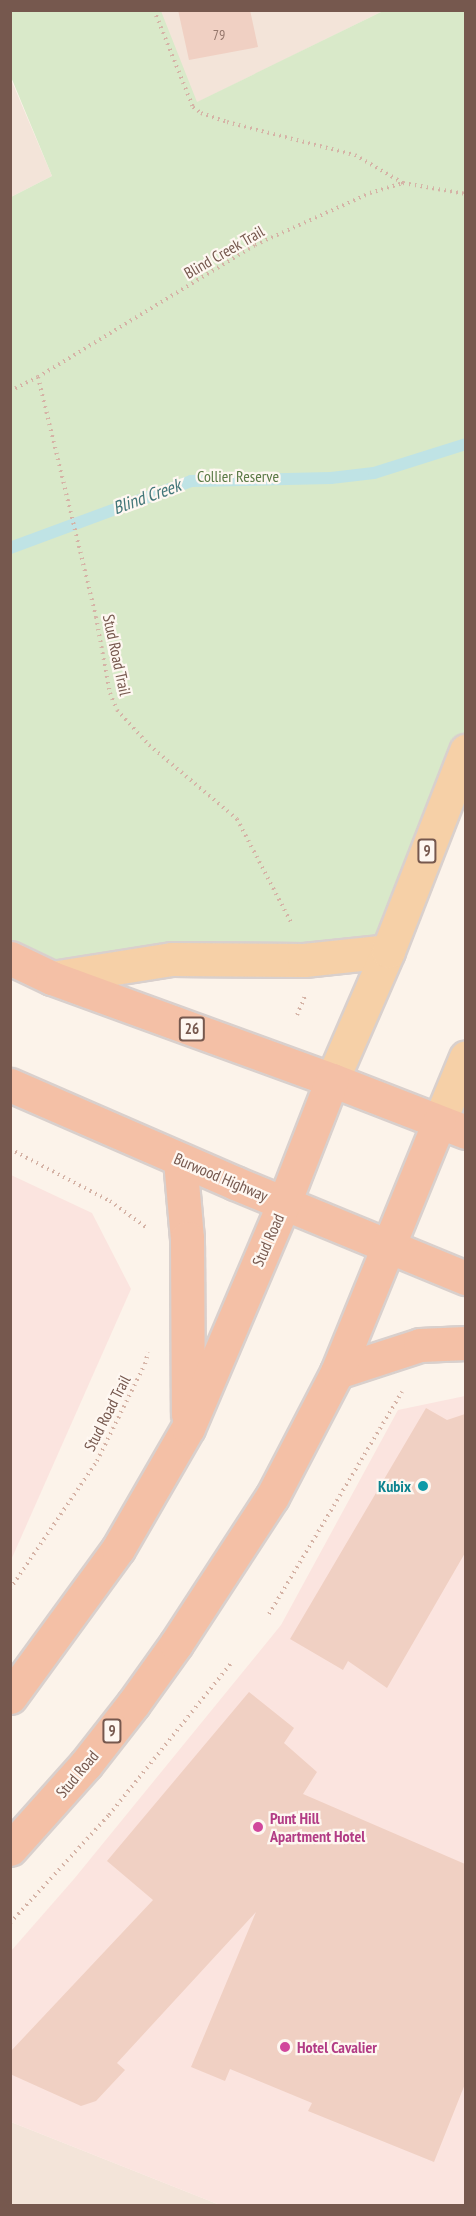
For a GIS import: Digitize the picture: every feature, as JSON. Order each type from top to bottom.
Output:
[{"type":"highway","name":"26","points":[[10,958],[52,978],[332,1080],[452,1127]]},
{"type":"highway","name":"Stud Road","points":[[10,1697],[118,1549],[188,1428],[284,1203],[332,1080]]},
{"type":"highway","name":"Burwood Highway","points":[[10,1085],[180,1160],[465,1278]]},
{"type":"highway","name":"Stud Road","points":[[10,1849],[86,1764],[176,1644],[272,1497],[337,1372],[390,1245],[452,1127]]},
{"type":"highway","points":[[180,1160],[187,1238],[188,1428]]},
{"type":"highway","points":[[337,1372],[420,1345],[465,1343]]},
{"type":"main road","name":"Stud Road","points":[[332,1080],[388,951],[465,751]]},
{"type":"main road","points":[[52,978],[172,959],[304,960],[388,951]]},
{"type":"main road","name":"Stud Road","points":[[452,1127],[465,1057]]},
{"type":"path","points":[[154,10],[193,107],[201,113],[355,155],[403,183]]},
{"type":"path","name":"Blind Creek Trail","points":[[10,391],[38,377],[255,245],[370,193],[403,183],[465,194]]},
{"type":"path","name":"Stud Road Trail","points":[[38,377],[86,573],[106,677],[117,710],[149,745],[237,819],[296,932]]},
{"type":"path","points":[[10,1149],[110,1201],[139,1220],[151,1232]]},
{"type":"path","name":"Stud Road Trail","points":[[10,1589],[72,1502],[97,1461],[145,1364],[150,1346]]},
{"type":"path","points":[[269,1614],[404,1390]]},
{"type":"path","points":[[10,1923],[109,1815],[232,1662]]},
{"type":"shaded area","points":[[160,11],[383,11],[196,103]]},
{"type":"shaded area","points":[[10,77],[52,176],[11,197],[10,197]]},
{"type":"shaded area","points":[[11,1175],[92,1213],[131,1289],[11,1560]]},
{"type":"shaded area","points":[[465,1396],[465,2205],[220,2205],[11,2122],[11,1951],[74,1879],[281,1625],[398,1410]]},
{"type":"shaded area","points":[[11,2122],[220,2205],[11,2205]]},
{"type":"green space","name":"Collier Reserve","points":[[11,11],[161,11],[197,102],[383,11],[465,11],[465,755],[388,951],[52,978],[11,958],[11,197],[52,176],[11,77]]},
{"type":"building","points":[[178,10],[250,10],[258,47],[189,60]]},
{"type":"building","name":"Kubix","points":[[426,1408],[447,1420],[465,1414],[465,1553],[387,1688],[348,1661],[343,1670],[290,1639]]},
{"type":"building","points":[[249,1692],[294,1728],[284,1743],[317,1772],[303,1794],[465,1864],[465,2084],[434,2162],[308,2111],[312,2103],[230,2069],[225,2081],[191,2067],[256,1912],[117,2063],[125,2070],[96,2101],[81,2106],[10,2074],[10,2052],[153,1900],[107,1861]]},
{"type":"waterway","name":"Blind Creek","points":[[10,548],[191,481],[331,478],[374,473],[466,444]]},
{"type":"place","name":"Kubix","points":[[423,1486]]},
{"type":"place","name":"Punt Hill Apartment Hotel","points":[[258,1827]]},
{"type":"place","name":"Hotel Cavalier","points":[[285,2047]]}]
